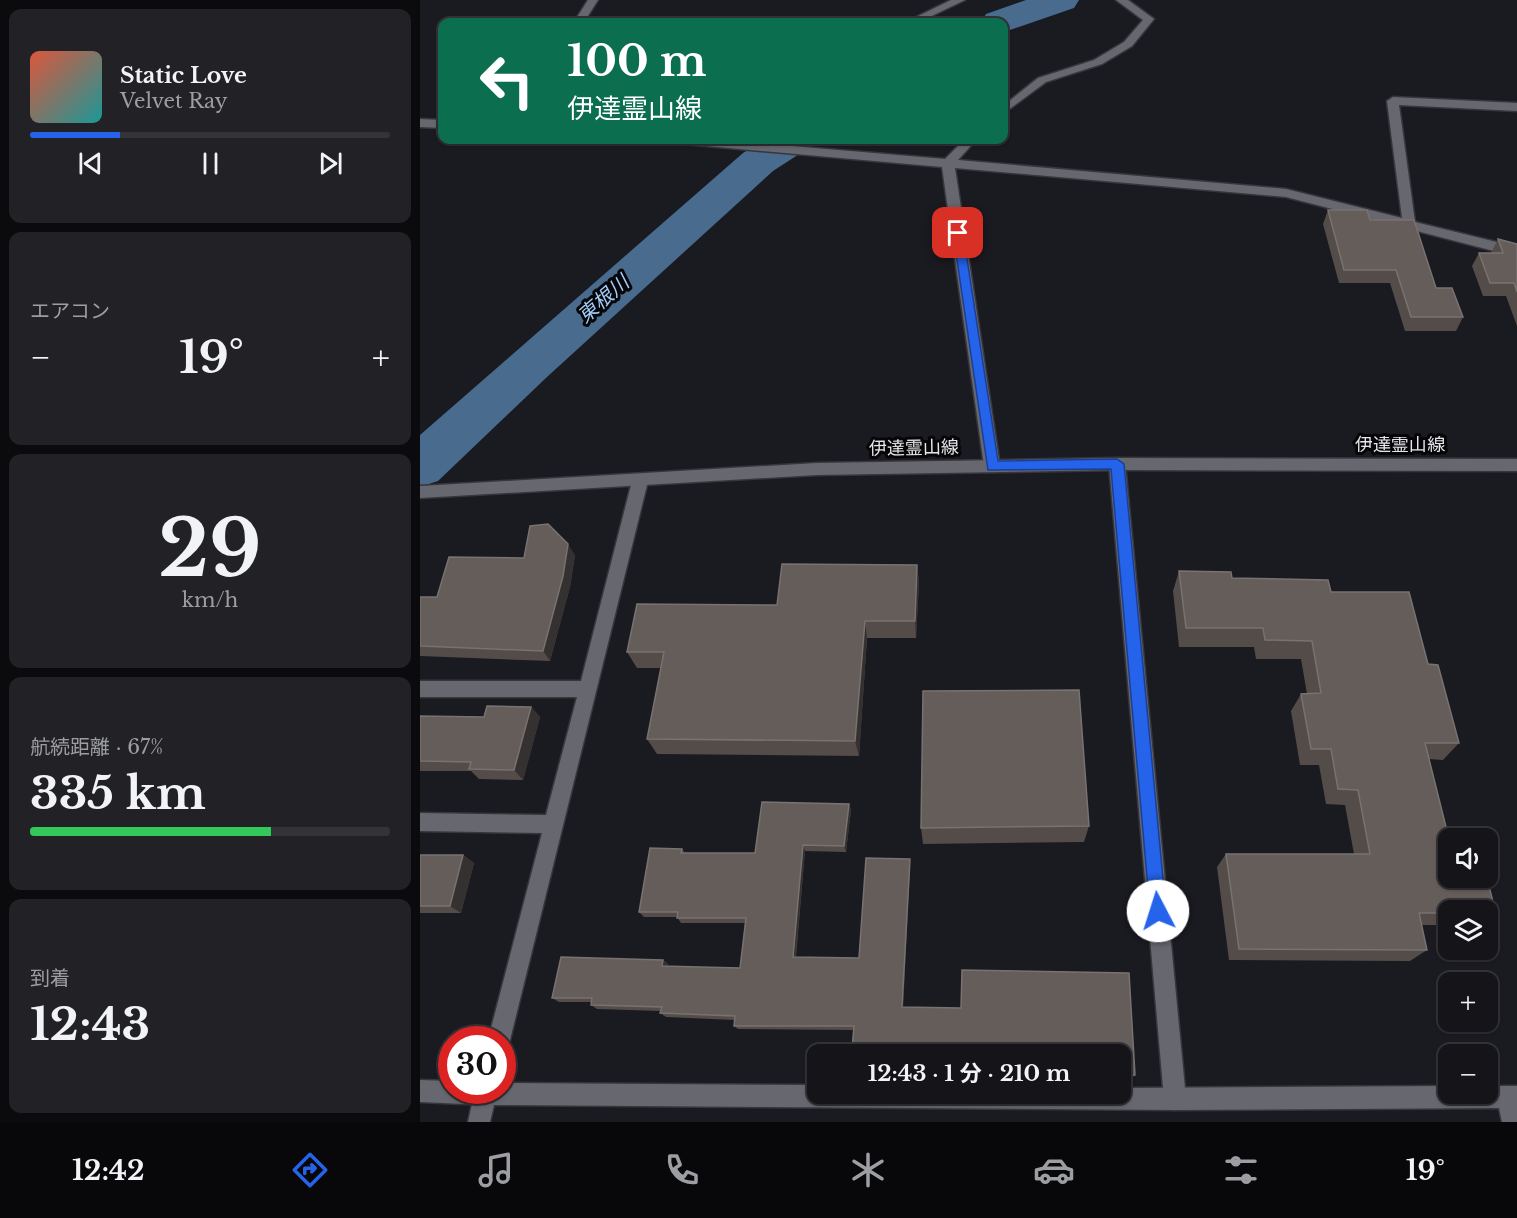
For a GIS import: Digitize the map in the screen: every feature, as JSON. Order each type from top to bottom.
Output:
[{"type":"street","points":[[582,18],[593,0]]},
{"type":"street","points":[[920,18],[960,0]]},
{"type":"street","points":[[1008,107],[1042,80],[1098,62],[1128,44],[1149,19],[1121,0]]},
{"type":"street","points":[[1409,225],[1393,101],[1517,107]]},
{"type":"street","points":[[420,123],[438,124]]},
{"type":"street","points":[[753,144],[1286,194],[1517,252]]},
{"type":"street","points":[[948,163],[966,144]]},
{"type":"street","points":[[948,163],[992,466]]},
{"type":"street","points":[[1117,464],[1175,1099]]},
{"type":"street","name":"伊達霊山線","points":[[420,492],[817,469],[1117,464],[1517,465]]},
{"type":"street","points":[[502,1026],[640,481]]},
{"type":"street","points":[[420,689],[587,689]]},
{"type":"street","points":[[420,822],[553,824]]},
{"type":"street","points":[[420,1091],[438,1091]]},
{"type":"street","points":[[516,1092],[1175,1099],[1512,1097],[1513,1122]]},
{"type":"street","points":[[479,1122],[483,1104]]},
{"type":"building","points":[[1328,210],[1367,210],[1370,220],[1414,220],[1436,288],[1452,288],[1463,317],[1411,317],[1396,270],[1344,270]]},
{"type":"building","points":[[1498,239],[1517,244],[1517,292],[1514,283],[1490,283],[1479,253],[1503,253]]},
{"type":"building","points":[[548,524],[568,544],[563,576],[543,651],[420,646],[420,597],[437,597],[449,557],[524,558],[530,526]]},
{"type":"building","points":[[782,564],[917,565],[915,621],[865,621],[855,741],[647,739],[664,652],[627,652],[637,604],[777,605]]},
{"type":"building","points":[[1179,571],[1231,572],[1232,578],[1328,580],[1331,592],[1409,592],[1428,664],[1438,665],[1459,743],[1425,743],[1446,827],[1474,828],[1438,828],[1438,888],[1490,888],[1492,900],[1438,900],[1438,913],[1419,913],[1427,950],[1239,949],[1226,854],[1370,854],[1358,790],[1338,789],[1331,749],[1311,749],[1301,694],[1321,693],[1312,641],[1265,640],[1263,628],[1186,628]]},
{"type":"building","points":[[1079,690],[1089,826],[921,828],[923,691]]},
{"type":"building","points":[[487,706],[531,707],[514,770],[469,769],[471,762],[420,761],[420,716],[484,717]]},
{"type":"building","points":[[762,802],[849,804],[844,846],[803,845],[793,957],[859,958],[866,858],[910,859],[902,1007],[961,1008],[962,970],[1129,973],[1135,1075],[1131,1075],[1131,1044],[852,1044],[854,1026],[734,1026],[735,1016],[660,1013],[662,1007],[591,1005],[592,998],[552,998],[561,957],[663,960],[662,966],[740,968],[746,918],[677,918],[678,912],[639,912],[650,848],[682,849],[681,853],[755,853]]},
{"type":"building","points":[[420,855],[463,855],[450,906],[420,906]]},
{"type":"waterway","name":"東根川","points":[[1008,19],[1061,0]]},
{"type":"waterway","name":"東根川","points":[[420,466],[530,364],[758,162],[787,144]]},
{"type":"route","points":[[958,233],[992,466],[1117,464],[1158,911]]}]
